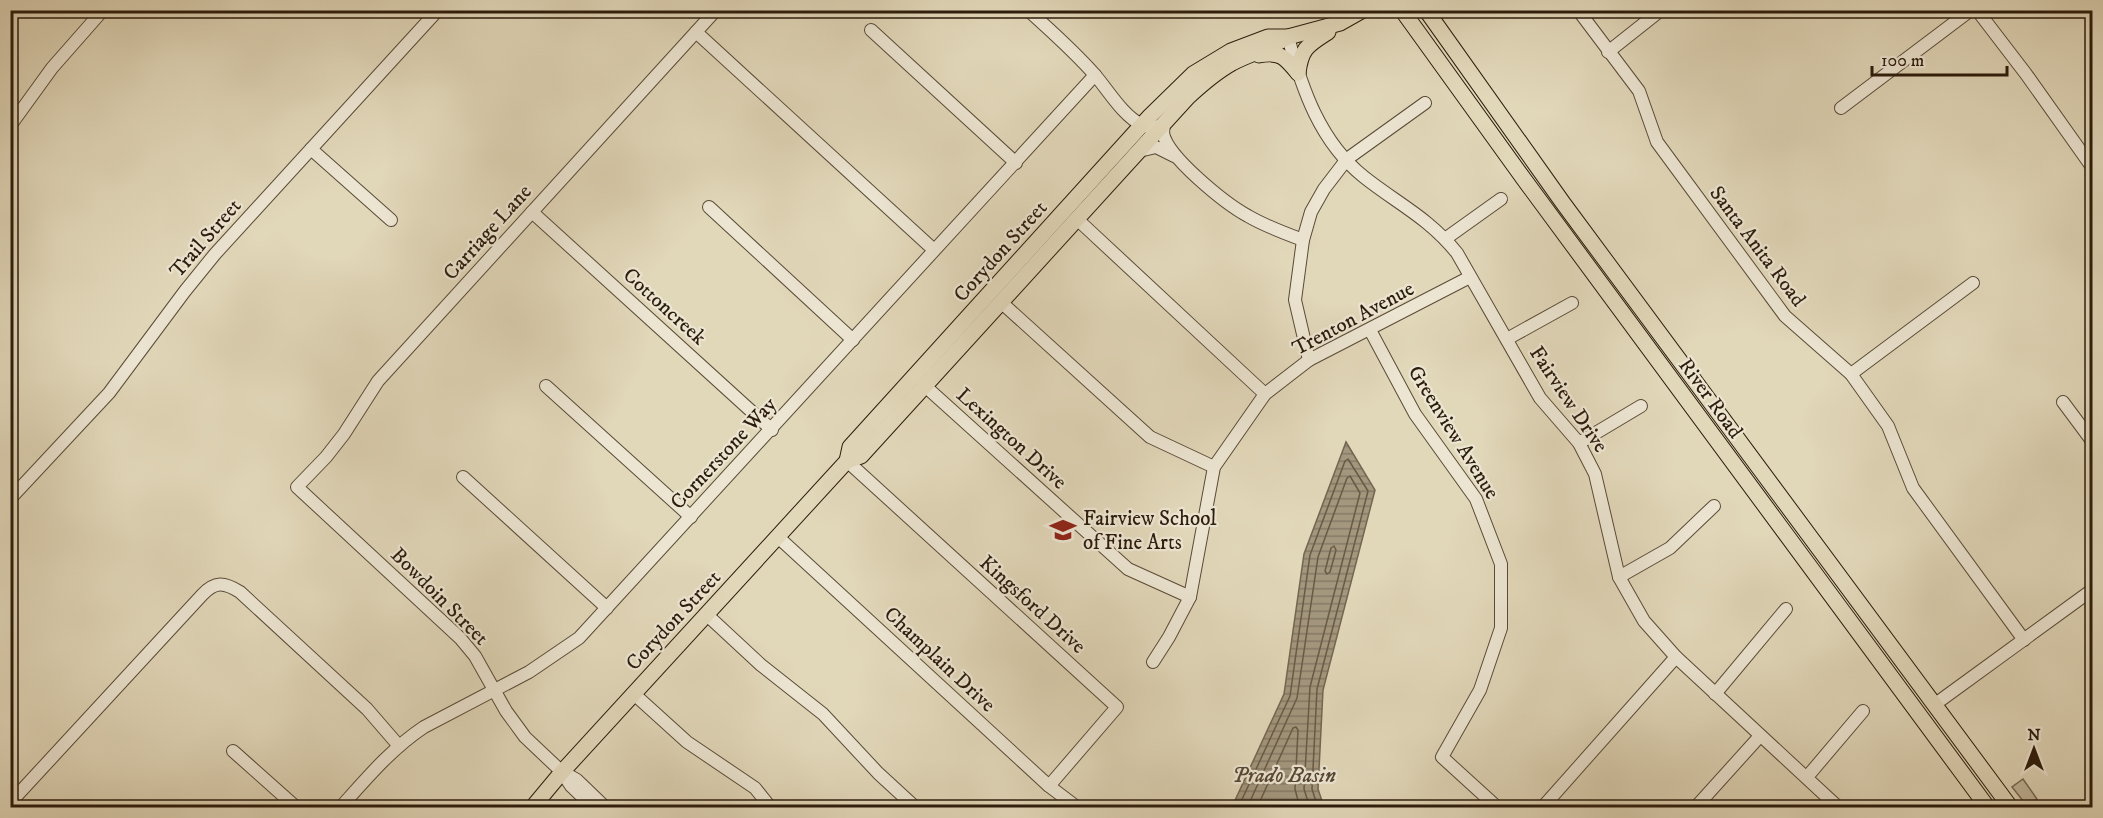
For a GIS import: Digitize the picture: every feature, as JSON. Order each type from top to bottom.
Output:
[{"type":"main road","name":"Corydon Street","points":[[847,461],[850,447],[1142,125],[1193,74],[1231,51],[1268,37],[1288,37],[1340,23],[1363,10]]},
{"type":"main road","name":"River Road","points":[[1402,10],[1533,192],[1989,807]]},
{"type":"main road","name":"River Road","points":[[1426,10],[1563,203],[2011,807]]},
{"type":"main road","points":[[1298,73],[1300,58],[1306,48],[1340,23]]},
{"type":"main road","name":"Corydon Street","points":[[532,807],[847,461],[861,456],[1188,97],[1206,80],[1233,62],[1272,47],[1288,37]]},
{"type":"main road","points":[[1233,62],[1261,55],[1277,54],[1283,57],[1298,73]]},
{"type":"street","points":[[10,126],[52,69],[103,10]]},
{"type":"street","name":"Trail Street","points":[[10,499],[109,393],[215,254],[438,10]]},
{"type":"street","name":"Carriage Lane","points":[[297,488],[344,434],[378,381],[716,10]]},
{"type":"street","points":[[1028,10],[1095,75],[1119,106],[1142,125],[1156,127],[1164,124],[1163,133],[1177,158]]},
{"type":"street","name":"Santa Anita Road","points":[[1578,10],[1639,91],[1657,142],[1785,316],[1851,374],[1888,426],[1913,488],[2024,640]]},
{"type":"street","points":[[1608,52],[1661,10]]},
{"type":"street","points":[[1841,108],[1971,10]]},
{"type":"street","points":[[1977,10],[2092,167]]},
{"type":"street","points":[[871,30],[1016,163]]},
{"type":"street","points":[[696,32],[934,250]]},
{"type":"street","name":"Fairview Drive","points":[[1288,37],[1310,104],[1333,144],[1362,175],[1429,223],[1457,253],[1540,398],[1579,443],[1595,474],[1619,577],[1644,621],[1676,657],[1839,807]]},
{"type":"street","name":"Cornerstone Way","points":[[340,807],[399,746],[424,727],[549,660],[579,638],[1095,75]]},
{"type":"street","points":[[1309,360],[1295,300],[1303,240],[1311,212],[1324,189],[1347,159],[1425,103]]},
{"type":"street","name":"Corydon Street","points":[[1116,175],[1116,167],[1142,136],[1142,125]]},
{"type":"street","points":[[1139,151],[1156,147],[1177,158],[1226,202],[1247,216],[1303,240]]},
{"type":"street","points":[[311,149],[391,220]]},
{"type":"street","points":[[1445,239],[1501,200]]},
{"type":"street","points":[[709,207],[853,340]]},
{"type":"street","name":"Cottoncreek","points":[[532,212],[772,429]]},
{"type":"street","points":[[1078,220],[1265,394]]},
{"type":"street","name":"Trenton Avenue","points":[[1153,662],[1190,597],[1214,467],[1265,394],[1309,360],[1470,277]]},
{"type":"street","points":[[1851,374],[1973,283]]},
{"type":"street","points":[[1002,303],[1150,437],[1214,467]]},
{"type":"street","points":[[1507,339],[1572,303]]},
{"type":"street","name":"Greenview Avenue","points":[[1370,330],[1415,414],[1476,499],[1501,564],[1501,628],[1480,690],[1442,757],[1498,807]]},
{"type":"street","points":[[546,386],[691,517]]},
{"type":"street","name":"Lexington Drive","points":[[925,386],[1128,569],[1190,597]]},
{"type":"street","points":[[2063,402],[2092,441]]},
{"type":"street","points":[[1579,443],[1641,406]]},
{"type":"street","name":"Kingsford Drive","points":[[847,461],[1117,706],[1049,786]]},
{"type":"street","points":[[463,477],[607,608]]},
{"type":"street","name":"Bowdoin Street","points":[[297,488],[460,638],[475,656],[506,711],[525,737],[594,807]]},
{"type":"street","points":[[1619,577],[1670,548],[1714,506]]},
{"type":"street","name":"Champlain Drive","points":[[778,537],[1049,786],[1078,807]]},
{"type":"street","points":[[10,803],[202,595],[210,587],[220,584],[231,586],[240,592],[367,709],[399,746]]},
{"type":"street","points":[[1934,705],[2092,590]]},
{"type":"street","points":[[1715,694],[1786,609]]},
{"type":"street","points":[[706,614],[761,665],[823,714],[878,773],[916,807]]},
{"type":"street","points":[[1542,807],[1676,657]]},
{"type":"street","points":[[634,694],[687,742],[755,788],[771,807]]},
{"type":"street","points":[[1807,777],[1863,711]]},
{"type":"street","points":[[1695,807],[1760,736]]},
{"type":"street","points":[[233,751],[297,807]]},
{"type":"street","name":"Bowdoin Street","points":[[562,772],[577,780],[606,807]]},
{"type":"shaded area","points":[[2023,779],[2037,799],[2027,806],[2012,787]]},
{"type":"water","name":"Prado Basin","points":[[1346,442],[1375,490],[1323,690],[1318,789],[1324,807],[1232,807],[1284,694],[1304,554]]},
{"type":"place","name":"Fairview School of Fine Arts","points":[[1063,530]]}]
